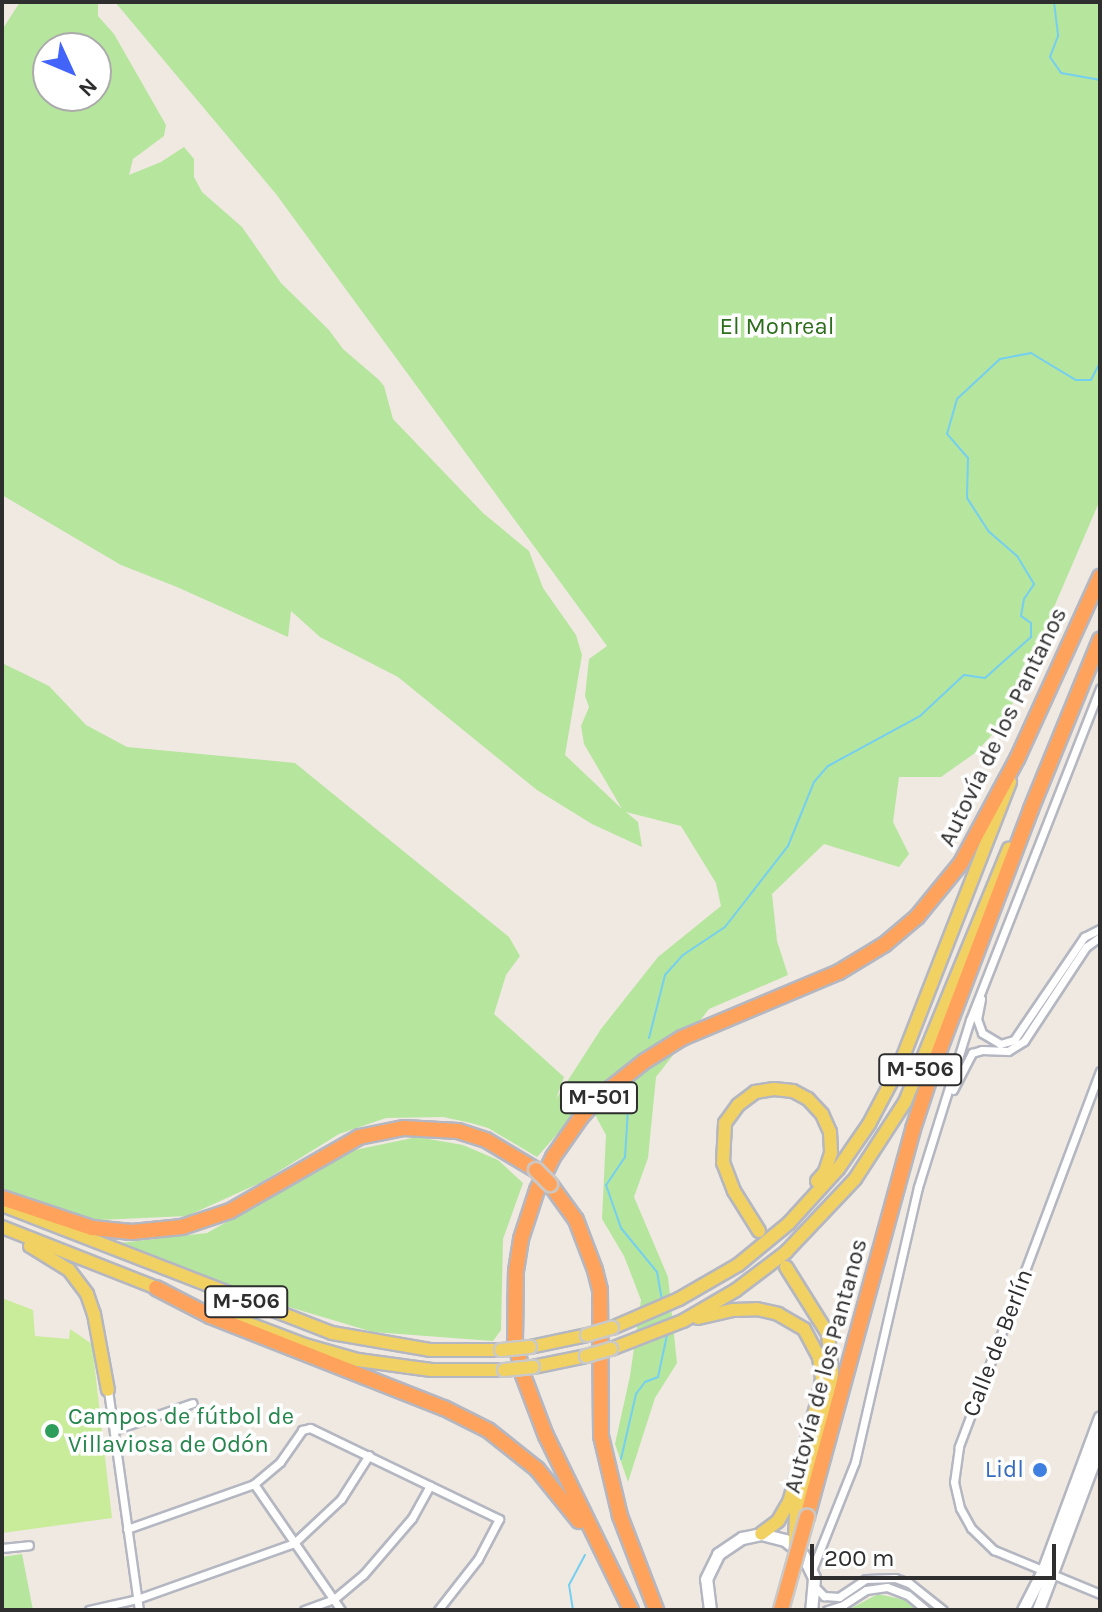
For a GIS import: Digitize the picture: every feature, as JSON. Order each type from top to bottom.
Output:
[{"type":"highway","name":"Autovía de los Pantanos","points":[[629,1610],[546,1436],[523,1375],[515,1340],[516,1271],[521,1239],[537,1190],[553,1157],[581,1117],[597,1099],[645,1061],[682,1038],[839,972],[885,944],[917,917],[961,863],[1018,757],[1100,577]]},
{"type":"highway","name":"Autovía de los Pantanos","points":[[781,1610],[913,1129],[973,958],[1100,640]]},
{"type":"highway","points":[[2,1198],[92,1228],[132,1232],[182,1227],[230,1211],[359,1137],[404,1128],[458,1131],[486,1140],[536,1170],[576,1220],[595,1270],[600,1290],[601,1436],[620,1516],[656,1610]]},
{"type":"highway","points":[[156,1288],[210,1316],[444,1408],[488,1430],[537,1469],[574,1511],[629,1610]]},
{"type":"main road","name":"M-506","points":[[2,1230],[305,1345],[358,1360],[431,1370],[533,1367],[611,1349],[683,1321],[736,1290],[786,1252],[829,1209],[879,1144],[918,1074],[1025,808],[1056,745]]},
{"type":"main road","name":"M-506","points":[[2,1205],[332,1333],[430,1350],[530,1347],[612,1328],[654,1312],[738,1265],[789,1223],[838,1169],[869,1124],[899,1067],[1018,757]]},
{"type":"main road","points":[[759,1231],[734,1191],[723,1163],[722,1143],[725,1123],[738,1105],[755,1092],[774,1089],[793,1091],[808,1099],[822,1114],[830,1132],[831,1153],[825,1172],[799,1203],[789,1223]]},
{"type":"main road","points":[[2,1230],[55,1258],[79,1280],[94,1314],[108,1390]]},
{"type":"main road","points":[[786,1267],[818,1313],[828,1334],[832,1360],[827,1407],[796,1513],[795,1547]]},
{"type":"main road","points":[[683,1321],[733,1310],[757,1309],[778,1314],[804,1329],[819,1357],[822,1379],[817,1404],[789,1502],[778,1521],[761,1534]]},
{"type":"street","points":[[812,1570],[855,1462],[918,1187],[991,960],[1100,689]]},
{"type":"street","points":[[991,960],[977,1019],[987,1038],[1007,1043],[1021,1033],[1084,937],[1100,929]]},
{"type":"street","points":[[934,1137],[968,1057],[982,1050],[1008,1051],[1019,1046],[1086,947],[1100,937]]},
{"type":"street","name":"Calle de Berlín","points":[[1100,1071],[956,1461],[956,1496],[971,1528],[994,1550],[1100,1594]]},
{"type":"street","points":[[108,1390],[139,1610]]},
{"type":"street","points":[[114,1430],[193,1403]]},
{"type":"street","points":[[1038,1610],[1047,1573],[1100,1417]]},
{"type":"street","points":[[127,1529],[254,1484],[280,1462],[306,1428],[369,1455],[499,1519],[478,1559],[438,1610]]},
{"type":"street","points":[[1023,1610],[1047,1573],[1100,1444]]},
{"type":"street","points":[[89,1610],[137,1599],[294,1543],[341,1499],[369,1455]]},
{"type":"street","points":[[254,1484],[341,1610]]},
{"type":"street","points":[[304,1610],[334,1599],[389,1547],[430,1486]]},
{"type":"street","points":[[707,1608],[706,1579],[718,1554],[742,1538],[761,1534],[795,1547],[812,1570],[815,1587],[811,1610]]},
{"type":"street","points":[[2,1548],[29,1545]]},
{"type":"street","points":[[815,1587],[831,1598],[866,1579],[895,1578],[909,1583],[943,1610]]},
{"type":"street","points":[[827,1610],[843,1605],[866,1590],[887,1587],[908,1595],[926,1610]]},
{"type":"green space","name":"El Monreal","points":[[20,2],[98,2],[98,16],[114,34],[166,125],[164,136],[133,159],[129,175],[161,162],[184,147],[194,159],[194,177],[202,192],[242,227],[281,283],[329,330],[343,349],[384,386],[393,419],[483,513],[529,551],[543,588],[576,635],[582,655],[565,755],[622,809],[584,744],[581,726],[589,707],[585,696],[589,659],[607,646],[276,194],[115,2],[1100,2],[1100,500],[1005,721],[975,753],[941,777],[899,777],[893,822],[909,854],[899,867],[824,844],[772,894],[777,941],[788,975],[709,1009],[656,1077],[648,1158],[634,1197],[668,1277],[677,1363],[655,1398],[628,1482],[615,1444],[630,1376],[641,1300],[624,1256],[602,1219],[606,1135],[587,1100],[537,1157],[488,1128],[471,1123],[443,1117],[386,1118],[339,1134],[260,1183],[187,1216],[99,1220],[56,1209],[2,1188],[2,663],[49,686],[86,725],[127,747],[295,763],[509,937],[520,956],[506,975],[494,1014],[564,1077],[556,1099],[601,1029],[658,957],[721,906],[716,883],[681,826],[626,812],[638,822],[642,847],[592,824],[537,790],[398,677],[320,637],[291,611],[288,637],[121,565],[2,495],[2,30]]},
{"type":"green space","points":[[417,1137],[463,1145],[498,1160],[523,1183],[503,1239],[501,1330],[493,1341],[373,1332],[279,1304],[120,1243],[207,1233],[355,1150]]},
{"type":"green space","name":"Campos de fútbol de Villaviosa de Odón","points":[[2,1298],[33,1310],[35,1336],[69,1339],[70,1329],[92,1344],[112,1518],[2,1533]]},
{"type":"green space","points":[[22,1554],[33,1610],[2,1610],[2,1557]]},
{"type":"green space","points":[[878,1594],[905,1600],[917,1610],[848,1610]]},
{"type":"waterway","points":[[1054,2],[1058,36],[1050,57],[1061,73],[1100,80]]},
{"type":"waterway","points":[[649,1038],[665,975],[683,955],[725,927],[788,846],[814,782],[828,766],[920,716],[964,675],[985,678],[1031,637],[1031,623],[1021,616],[1024,599],[1034,584],[1017,556],[989,532],[967,498],[968,458],[947,434],[957,399],[1000,359],[1031,353],[1076,380],[1091,380],[1100,362]]},
{"type":"waterway","points":[[629,1092],[625,1157],[606,1185],[621,1228],[657,1272],[662,1301]]},
{"type":"waterway","points":[[621,1459],[636,1394],[645,1382],[658,1377],[667,1335]]},
{"type":"waterway","points":[[573,1610],[569,1585],[585,1555]]},
{"type":"place","name":"Campos de fútbol de Villaviosa de Odón","points":[[52,1431]]},
{"type":"place","name":"Lidl","points":[[1040,1470]]}]
